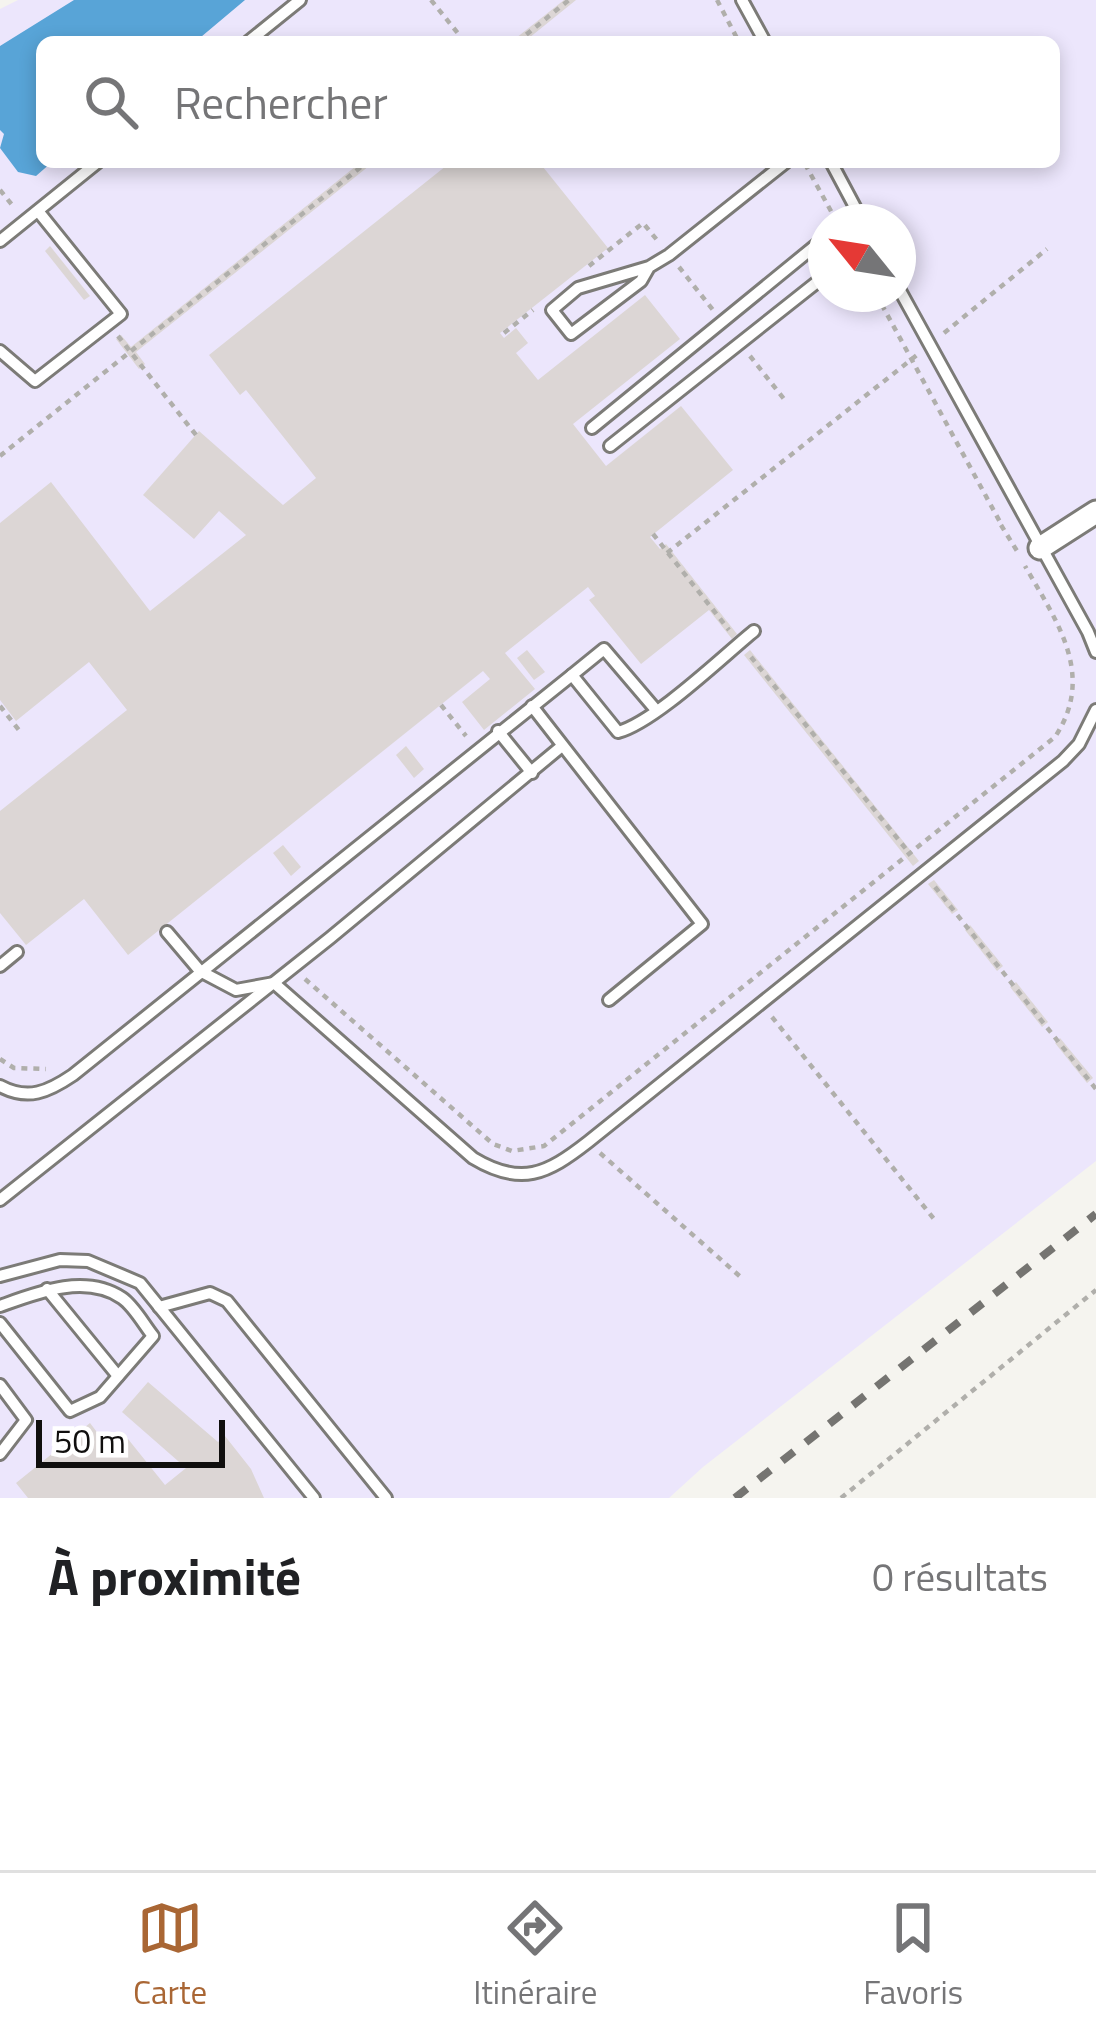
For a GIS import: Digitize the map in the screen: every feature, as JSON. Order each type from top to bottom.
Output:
[{"type":"street","points":[[1040,548],[1096,512]]},
{"type":"lane","points":[[255,36],[300,0]]},
{"type":"lane","points":[[742,0],[762,36]]},
{"type":"lane","points":[[0,241],[91,168]]},
{"type":"lane","points":[[650,266],[578,288],[552,310],[571,334],[640,281],[650,266],[778,168]]},
{"type":"lane","points":[[835,168],[854,204]]},
{"type":"lane","points":[[0,351],[35,381],[121,314],[38,211]]},
{"type":"lane","points":[[592,428],[808,252]]},
{"type":"lane","points":[[610,446],[808,289]]},
{"type":"lane","points":[[911,312],[1096,652]]},
{"type":"lane","points":[[572,675],[618,732],[656,710],[754,631]]},
{"type":"lane","points":[[0,1085],[31,1095],[47,1092],[73,1076],[604,649],[656,710]]},
{"type":"lane","points":[[532,706],[702,923],[609,1000]]},
{"type":"lane","points":[[274,982],[473,1158],[492,1170],[531,1175],[560,1164],[589,1142],[1063,761],[1079,744],[1096,710]]},
{"type":"lane","points":[[498,731],[532,773]]},
{"type":"lane","points":[[0,1200],[562,746]]},
{"type":"lane","points":[[167,932],[200,971],[236,990],[274,982]]},
{"type":"lane","points":[[0,966],[17,952]]},
{"type":"lane","points":[[0,1276],[44,1262],[88,1261],[140,1283],[314,1498]]},
{"type":"lane","points":[[0,1306],[47,1289],[85,1287],[122,1298],[153,1336],[100,1397],[70,1411],[0,1323]]},
{"type":"lane","points":[[47,1289],[118,1376]]},
{"type":"lane","points":[[159,1307],[210,1293],[227,1301],[386,1498]]},
{"type":"lane","points":[[0,1385],[26,1420],[0,1454]]},
{"type":"path","points":[[431,0],[460,36]]},
{"type":"path","points":[[524,36],[569,0]]},
{"type":"path","points":[[717,0],[736,36]]},
{"type":"path","points":[[0,456],[353,168]]},
{"type":"path","points":[[807,168],[830,204]]},
{"type":"path","points":[[668,553],[1047,249]]},
{"type":"path","points":[[653,534],[1096,1089]]},
{"type":"path","points":[[441,705],[468,738]]},
{"type":"path","points":[[0,706],[22,734]]},
{"type":"path","points":[[760,1002],[934,1219]]},
{"type":"path","points":[[0,1059],[14,1068],[50,1069]]},
{"type":"path","points":[[573,1122],[589,1142],[744,1280]]},
{"type":"path","points":[[842,1498],[1096,1289]]},
{"type":"shaded area","points":[[18,0],[1096,0],[1096,1161],[669,1498],[0,1498],[0,9]]},
{"type":"water","points":[[74,0],[245,0],[202,36],[36,36],[36,168],[45,168],[36,176],[18,172],[0,148],[4,134],[0,130],[0,46]]},
{"type":"building","points":[[564,0],[576,0],[531,36],[519,36]]},
{"type":"building","points":[[354,168],[366,168],[136,352],[145,364],[139,369],[116,339],[121,335],[131,347]]},
{"type":"building","points":[[443,168],[544,168],[608,248],[500,333],[504,338],[516,328],[528,343],[516,353],[538,380],[645,295],[680,339],[573,424],[606,466],[681,406],[733,470],[650,537],[660,549],[666,544],[737,634],[732,639],[709,610],[641,664],[589,600],[595,596],[588,587],[505,653],[535,689],[484,730],[462,702],[490,679],[483,671],[128,955],[84,899],[26,945],[0,913],[0,811],[127,710],[89,662],[16,721],[0,700],[0,523],[51,482],[150,611],[246,535],[219,511],[194,539],[143,495],[199,431],[283,505],[316,478],[246,390],[240,395],[209,355]]},
{"type":"building","points":[[50,246],[90,296],[84,300],[45,251]]},
{"type":"building","points":[[527,650],[545,672],[534,680],[517,658]]},
{"type":"building","points":[[750,650],[919,861],[913,866],[744,655]]},
{"type":"building","points":[[406,746],[424,769],[414,778],[396,755]]},
{"type":"building","points":[[283,845],[301,867],[291,876],[273,853]]},
{"type":"building","points":[[934,880],[958,910],[952,914],[928,884]]},
{"type":"building","points":[[970,925],[1003,966],[997,971],[965,930]]},
{"type":"building","points":[[1016,982],[1048,1022],[1042,1027],[1010,987]]},
{"type":"building","points":[[1060,1038],[1093,1078],[1087,1083],[1055,1043]]},
{"type":"building","points":[[148,1382],[218,1442],[225,1436],[251,1469],[264,1498],[28,1498],[16,1483],[90,1423],[106,1444],[116,1435],[122,1444],[128,1439],[165,1485],[186,1468],[122,1412]]},
{"type":"railway","points":[[735,1498],[1096,1214]]}]
